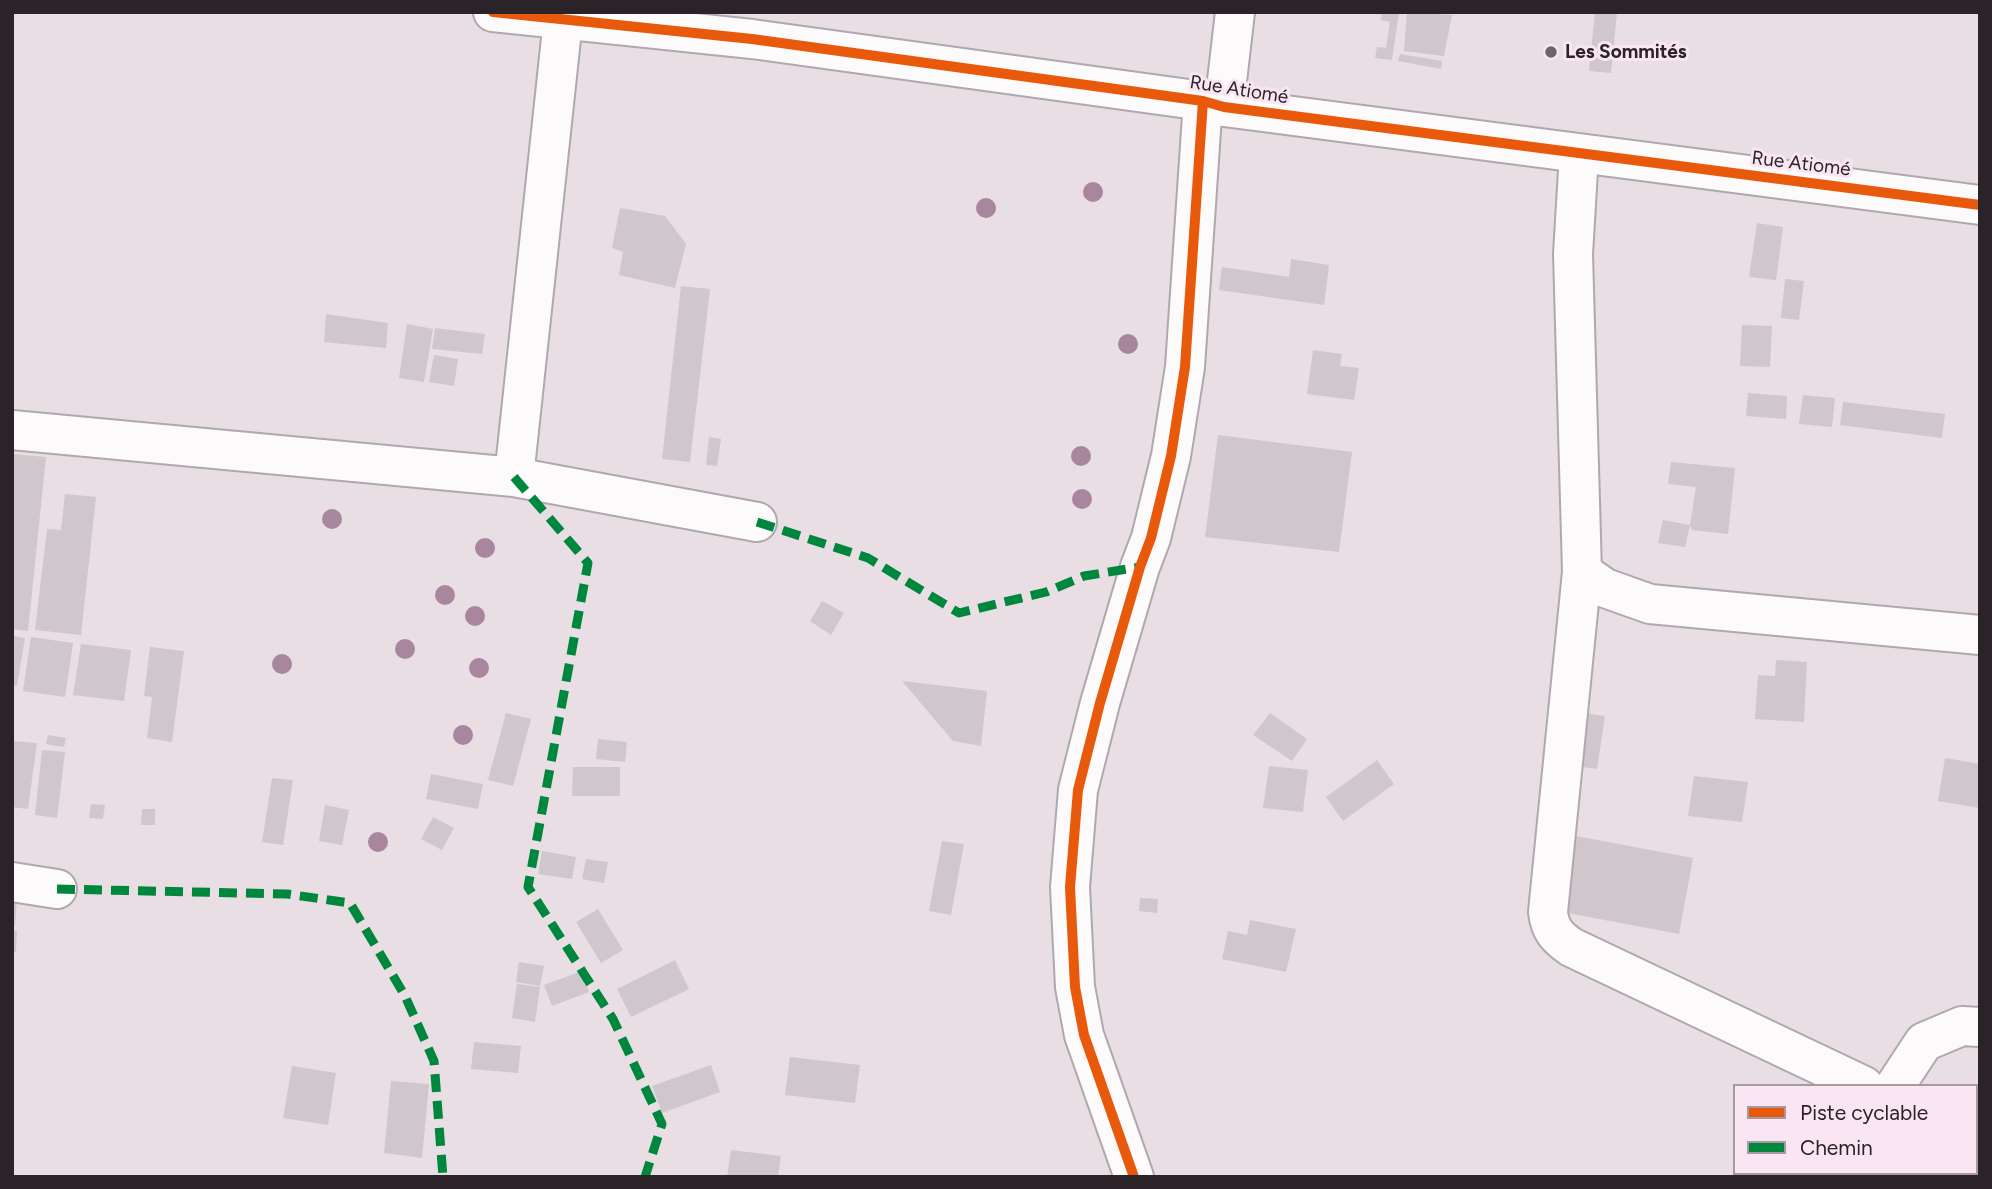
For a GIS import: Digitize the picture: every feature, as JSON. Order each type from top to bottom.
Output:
[{"type":"street","name":"Rue Atiomé","points":[[493,12],[563,20],[753,26],[1213,104],[1980,205]]},
{"type":"street","points":[[1134,1177],[1084,1035],[1075,987],[1070,887],[1078,790],[1100,703],[1140,566],[1151,538],[1171,456],[1185,367],[1213,104],[1235,12]]},
{"type":"street","points":[[514,477],[563,20]]},
{"type":"street","points":[[1579,154],[1573,254],[1582,572],[1550,899],[1550,926],[1557,937],[1572,947],[1860,1084]]},
{"type":"street","points":[[12,430],[514,477],[757,522]]},
{"type":"street","points":[[1582,572],[1605,587],[1650,604],[1980,635]]},
{"type":"street","points":[[12,882],[57,890]]},
{"type":"street","points":[[1896,1084],[1924,1042],[1962,1026],[1980,1027]]},
{"type":"building","points":[[1382,12],[1399,12],[1392,60],[1375,58],[1377,47],[1386,48],[1390,22],[1381,20]]},
{"type":"building","points":[[1407,12],[1452,15],[1444,56],[1404,51]]},
{"type":"building","points":[[1595,12],[1617,12],[1611,73],[1589,71]]},
{"type":"building","points":[[1400,54],[1442,61],[1441,69],[1398,61]]},
{"type":"building","points":[[620,208],[665,216],[686,244],[675,288],[619,275],[623,252],[612,248]]},
{"type":"building","points":[[1757,223],[1783,227],[1776,280],[1749,277]]},
{"type":"building","points":[[1291,259],[1329,265],[1324,305],[1219,290],[1222,267],[1289,277]]},
{"type":"building","points":[[1785,279],[1804,281],[1799,320],[1781,318]]},
{"type":"building","points":[[681,286],[710,289],[690,462],[662,459]]},
{"type":"building","points":[[326,314],[388,323],[386,348],[324,342]]},
{"type":"building","points":[[407,324],[433,329],[424,382],[399,378]]},
{"type":"building","points":[[1742,325],[1772,326],[1770,367],[1740,366]]},
{"type":"building","points":[[435,328],[485,334],[482,354],[432,349]]},
{"type":"building","points":[[1313,350],[1342,354],[1340,366],[1359,368],[1354,400],[1307,394]]},
{"type":"building","points":[[434,355],[458,359],[454,386],[429,382]]},
{"type":"building","points":[[1748,393],[1787,396],[1786,419],[1746,416]]},
{"type":"building","points":[[1803,395],[1835,398],[1832,427],[1799,424]]},
{"type":"building","points":[[1843,402],[1945,414],[1942,438],[1840,425]]},
{"type":"building","points":[[1218,435],[1352,452],[1339,552],[1205,537]]},
{"type":"building","points":[[709,437],[721,439],[717,466],[706,465]]},
{"type":"building","points":[[12,454],[46,457],[28,631],[12,629]]},
{"type":"building","points":[[1671,462],[1735,468],[1728,534],[1692,530],[1690,525],[1696,487],[1668,484]]},
{"type":"building","points":[[65,494],[96,497],[81,635],[35,630],[47,529],[61,530]]},
{"type":"building","points":[[1663,520],[1690,525],[1685,547],[1658,543]]},
{"type":"building","points":[[822,601],[844,613],[831,635],[810,621]]},
{"type":"building","points":[[12,636],[25,638],[17,686],[12,685]]},
{"type":"building","points":[[31,637],[73,643],[65,697],[23,691]]},
{"type":"building","points":[[81,644],[131,650],[124,701],[73,695]]},
{"type":"building","points":[[150,647],[184,651],[172,742],[147,738],[152,697],[144,696]]},
{"type":"building","points":[[1776,660],[1807,662],[1804,722],[1755,719],[1758,675],[1775,676]]},
{"type":"building","points":[[902,681],[987,691],[981,746],[953,741]]},
{"type":"building","points":[[506,713],[531,719],[513,786],[488,780]]},
{"type":"building","points":[[1270,713],[1307,739],[1292,761],[1253,735]]},
{"type":"building","points":[[1583,713],[1605,716],[1597,769],[1575,766]]},
{"type":"building","points":[[48,735],[66,738],[64,747],[46,744]]},
{"type":"building","points":[[598,739],[627,742],[625,762],[596,759]]},
{"type":"building","points":[[12,741],[37,743],[28,809],[12,807]]},
{"type":"building","points":[[42,750],[65,752],[57,818],[35,815]]},
{"type":"building","points":[[1945,758],[1980,764],[1980,808],[1938,801]]},
{"type":"building","points":[[1377,760],[1394,784],[1343,821],[1326,797]]},
{"type":"building","points":[[1269,766],[1308,770],[1303,812],[1263,808]]},
{"type":"building","points":[[573,767],[620,767],[620,796],[572,796]]},
{"type":"building","points":[[431,774],[483,784],[478,809],[426,799]]},
{"type":"building","points":[[1694,776],[1748,782],[1742,822],[1688,816]]},
{"type":"building","points":[[272,778],[293,780],[283,845],[262,842]]},
{"type":"building","points":[[91,804],[105,805],[103,819],[89,818]]},
{"type":"building","points":[[325,805],[349,810],[342,845],[319,841]]},
{"type":"building","points":[[142,809],[155,809],[155,825],[141,825]]},
{"type":"building","points":[[433,817],[454,828],[442,850],[421,839]]},
{"type":"building","points":[[1576,836],[1693,858],[1679,934],[1562,912]]},
{"type":"building","points":[[942,841],[964,844],[951,915],[929,911]]},
{"type":"building","points":[[542,851],[576,857],[572,879],[538,874]]},
{"type":"building","points":[[586,859],[608,862],[604,883],[582,879]]},
{"type":"building","points":[[12,898],[17,898],[15,926],[12,926]]},
{"type":"building","points":[[1140,898],[1158,899],[1157,913],[1139,911]]},
{"type":"building","points":[[598,909],[623,950],[601,963],[576,922]]},
{"type":"building","points":[[1250,920],[1296,929],[1286,972],[1222,959],[1228,931],[1247,935]]},
{"type":"building","points":[[12,930],[17,931],[16,952],[12,952]]},
{"type":"building","points":[[675,960],[689,989],[631,1017],[617,989]]},
{"type":"building","points":[[519,962],[544,966],[540,986],[516,982]]},
{"type":"building","points":[[582,971],[589,992],[552,1006],[544,985]]},
{"type":"building","points":[[517,984],[540,987],[535,1022],[512,1018]]},
{"type":"building","points":[[474,1042],[521,1046],[518,1073],[471,1069]]},
{"type":"building","points":[[790,1057],[860,1065],[855,1103],[785,1095]]},
{"type":"building","points":[[711,1065],[720,1092],[662,1113],[652,1086]]},
{"type":"building","points":[[292,1066],[336,1073],[328,1125],[283,1118]]},
{"type":"building","points":[[391,1081],[429,1084],[422,1158],[384,1153]]},
{"type":"building","points":[[731,1150],[781,1156],[778,1177],[727,1177]]},
{"type":"marked path","points":[[514,477],[588,563],[528,887],[613,1019],[662,1124],[645,1177]]},
{"type":"marked path","points":[[757,522],[868,558],[959,613],[1046,592],[1084,576],[1140,567]]},
{"type":"marked path","points":[[57,889],[287,894],[350,903],[405,996],[434,1061],[443,1177]]},
{"type":"cycle path","points":[[493,12],[752,39],[1203,101],[1224,107],[1980,205]]},
{"type":"cycle path","points":[[1134,1177],[1084,1035],[1075,987],[1070,887],[1078,790],[1100,703],[1151,538],[1171,456],[1185,367],[1203,101]]},
{"type":"place","name":"Les Sommités","points":[[1551,52]]}]
